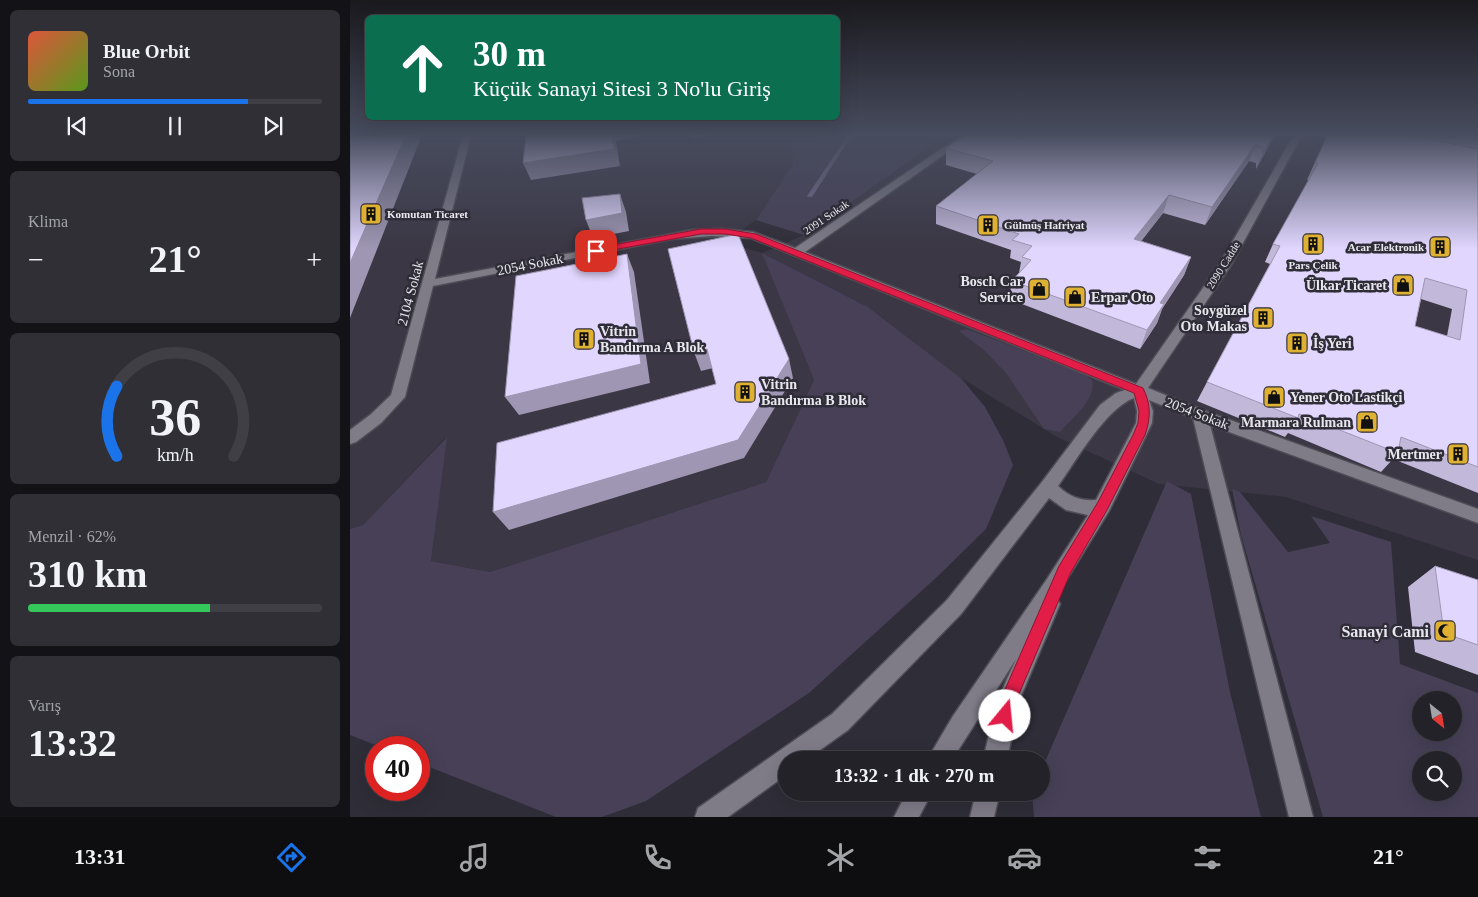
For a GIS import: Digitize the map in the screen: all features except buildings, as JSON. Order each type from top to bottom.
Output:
[{"type":"street","name":"2104 Sokak","points":[[350,438],[380,417],[398,397],[457,173]]},
{"type":"street","name":"2091 Sokak","points":[[797,252],[912,173]]},
{"type":"street","name":"2090 Cadde","points":[[1139,391],[1225,265],[1277,173]]},
{"type":"street","name":"2054 Sokak","points":[[427,284],[701,231],[725,231],[753,236],[797,252],[874,285],[1200,415],[1478,516]]},
{"type":"street","points":[[800,751],[840,722],[954,607],[1105,409],[1121,397],[1139,391],[1145,411],[1144,423],[1103,506],[1064,570],[960,724],[944,751]]},
{"type":"street","points":[[1200,415],[1301,817]]},
{"type":"street","points":[[1048,486],[1059,498],[1072,506],[1088,509],[1103,506]]},
{"type":"street","points":[[997,751],[1008,701],[1064,570]]},
{"type":"street","points":[[707,817],[778,766]]},
{"type":"street","points":[[906,817],[915,801]]},
{"type":"street","points":[[982,817],[986,801]]},
{"type":"shaded area","points":[[350,173],[787,173],[756,220],[725,242],[762,253],[804,235],[892,173],[1478,173],[1478,560],[1286,497],[1159,484],[1057,437],[961,378],[868,307],[763,254],[814,380],[766,482],[490,572],[431,561],[446,437],[363,525],[350,529]]},
{"type":"shaded area","points":[[787,173],[892,173],[804,235],[756,220]]},
{"type":"shaded area","points":[[762,253],[868,307],[961,378],[985,407],[1003,440],[1013,465],[986,529],[938,576],[809,693],[646,801],[602,817],[556,817],[430,767],[430,736],[365,736],[365,741],[350,735],[350,529],[363,525],[447,437],[431,561],[490,572],[766,482],[814,380]]},
{"type":"shaded area","points":[[967,329],[1082,373],[1092,380],[1091,394],[1082,408],[1060,432],[1044,429],[1006,373],[984,350],[959,331]]},
{"type":"shaded area","points":[[1167,481],[1191,494],[1230,692],[1261,817],[1034,817],[1033,801],[1050,801],[1050,751]]},
{"type":"shaded area","points":[[1232,489],[1240,492],[1288,552],[1330,543],[1311,516],[1391,542],[1400,664],[1478,693],[1478,817],[1323,817],[1241,535]]},
{"type":"waterway","points":[[810,196],[825,173]]},
{"type":"place","name":"Komutan Ticaret","points":[[371,214]]},
{"type":"place","name":"Gülmüş Hafriyat","points":[[988,225]]},
{"type":"place","name":"Pars Çelik","points":[[1313,244]]},
{"type":"place","name":"Acar Elektronik","points":[[1440,247]]},
{"type":"place","name":"Ülkar Ticaret","points":[[1403,285]]},
{"type":"place","name":"Bosch Car Service","points":[[1039,289]]},
{"type":"place","name":"Erpar Oto","points":[[1075,297]]},
{"type":"place","name":"Soygüzel Oto Makas","points":[[1263,318]]},
{"type":"place","name":"Vitrin Bandırma A Blok","points":[[584,339]]},
{"type":"place","name":"İş Yeri","points":[[1297,343]]},
{"type":"place","name":"Vitrin Bandırma B Blok","points":[[745,392]]},
{"type":"place","name":"Yener Oto Lastikçi","points":[[1274,397]]},
{"type":"place","name":"Marmara Rulman","points":[[1367,422]]},
{"type":"place","name":"Mertmer","points":[[1458,454]]},
{"type":"place","name":"Sanayi Cami","points":[[1445,631]]},
{"type":"route","points":[[596,251],[701,231],[725,231],[753,236],[771,241],[874,285],[1139,391],[1145,411],[1144,423],[1103,506],[1064,570],[1008,701],[1005,716]]}]
